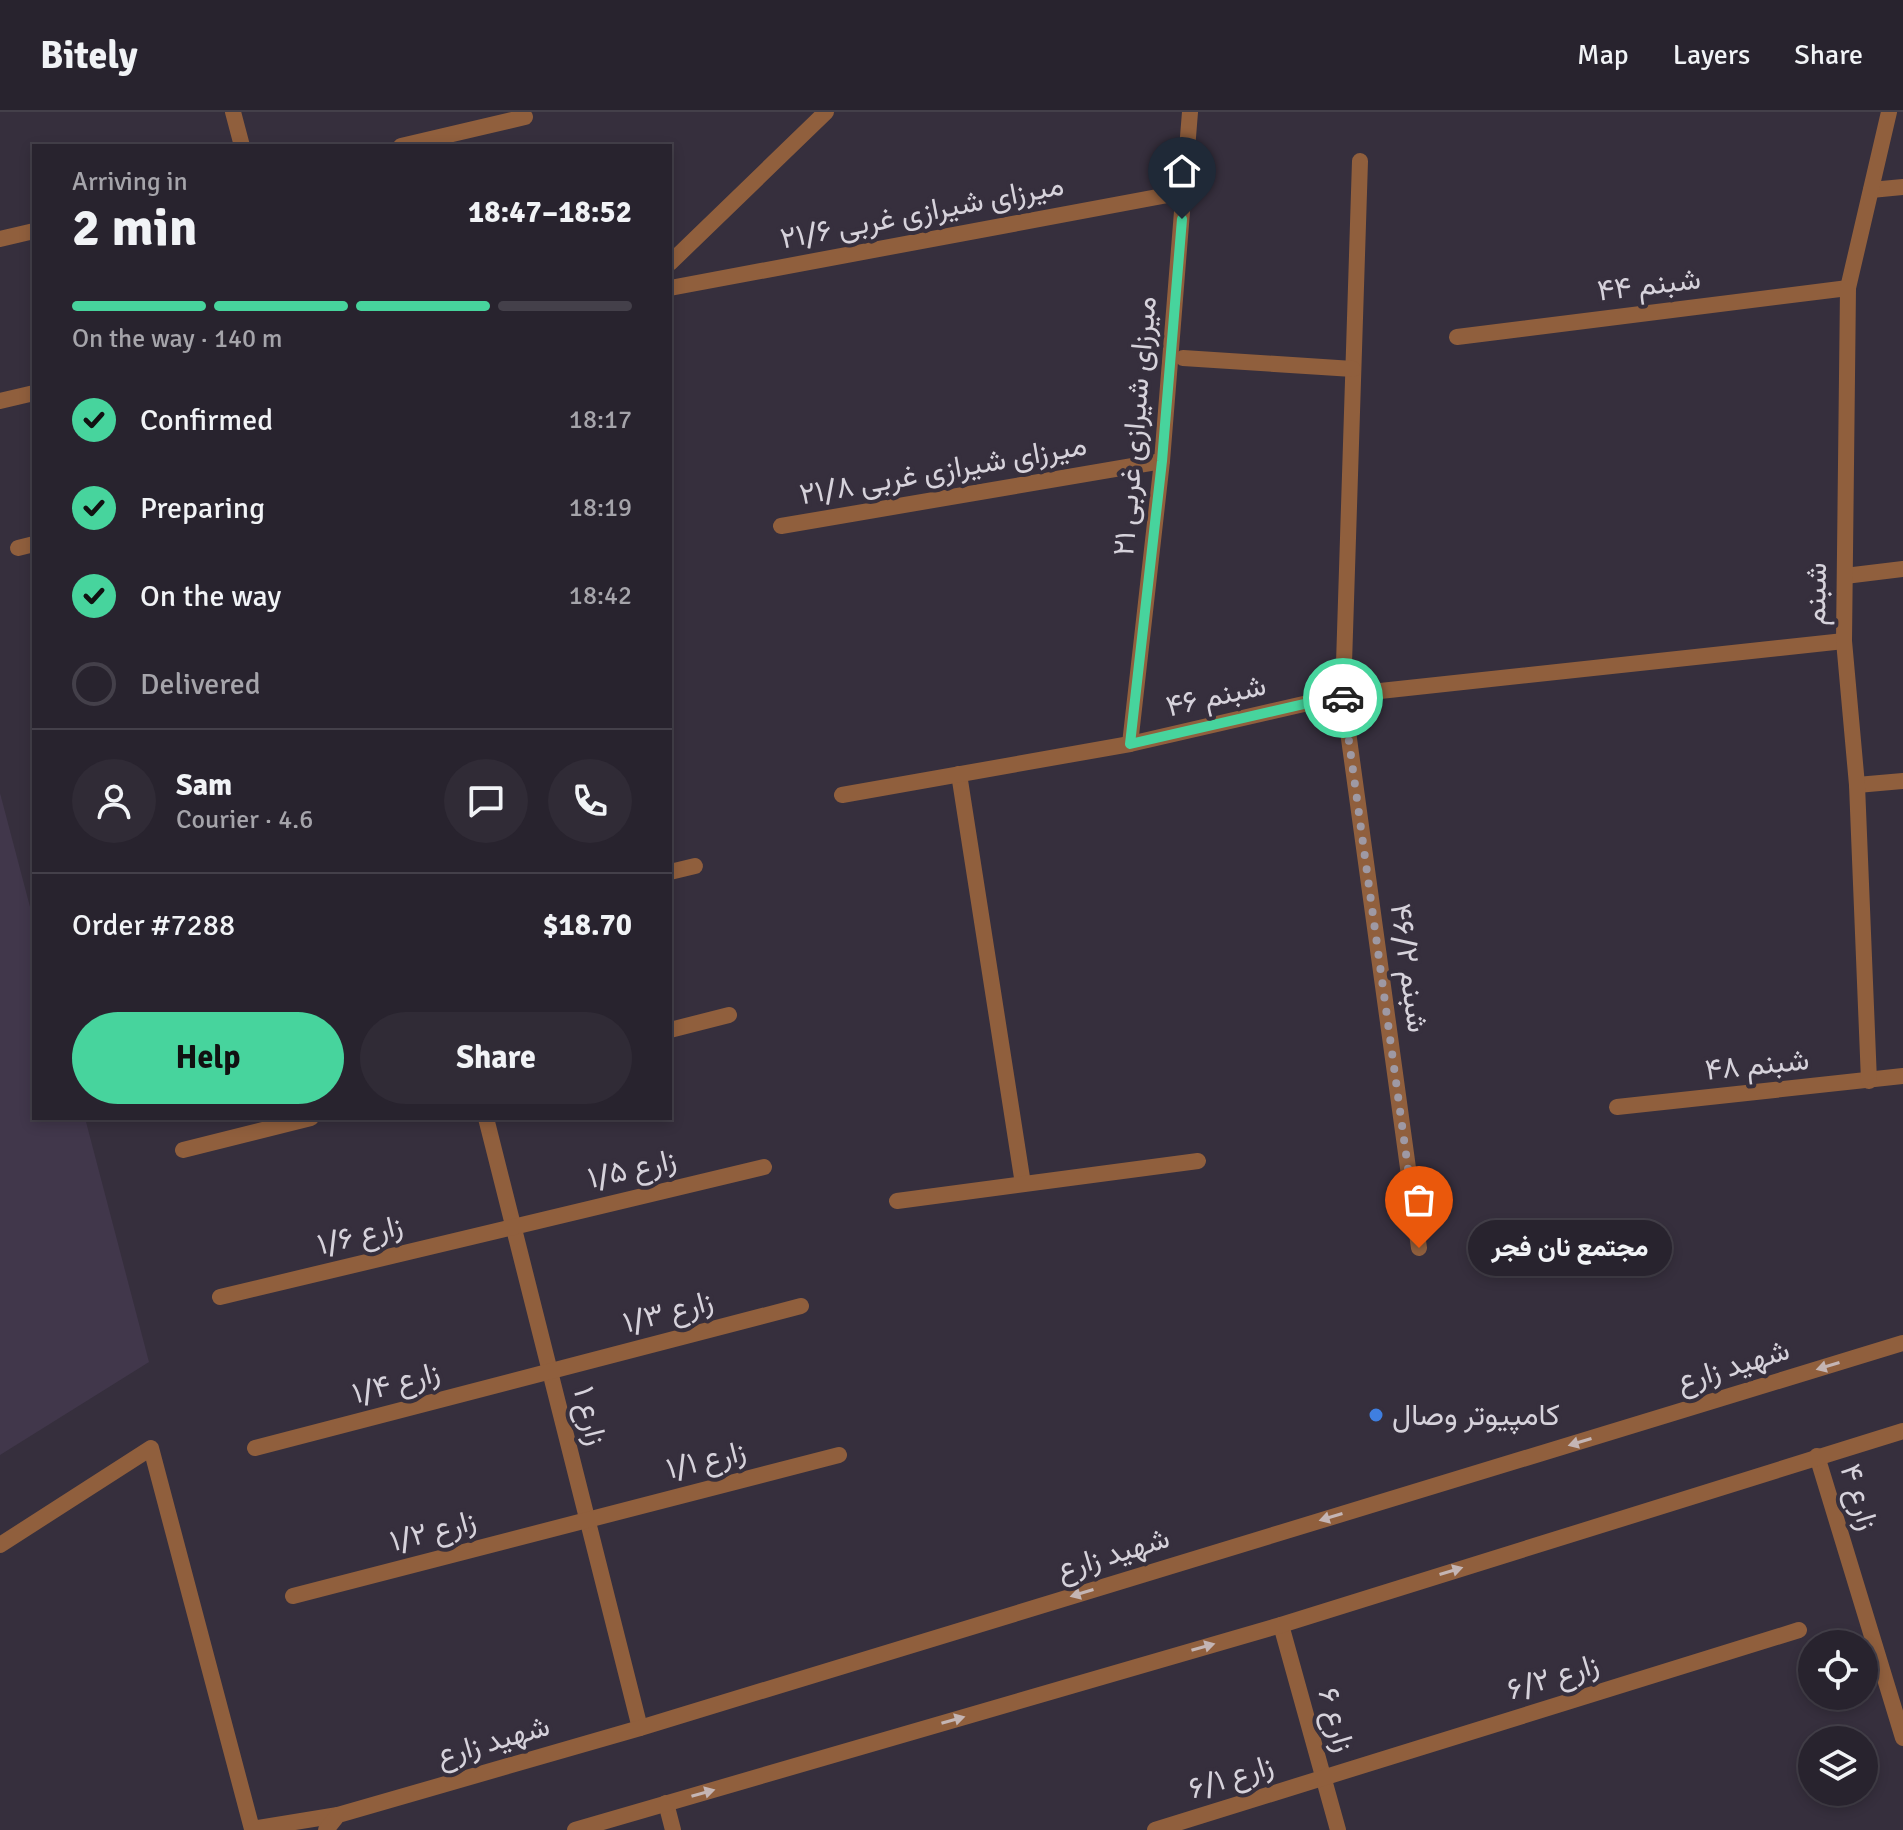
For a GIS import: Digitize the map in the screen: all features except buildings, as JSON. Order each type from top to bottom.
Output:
[{"type":"street","points":[[233,112],[241,144]]},
{"type":"street","points":[[672,261],[826,112]]},
{"type":"street","name":"۲۱ میرزای شیرازی غربی","points":[[1130,744],[1162,461],[1190,112]]},
{"type":"street","name":"شبنم","points":[[1869,1081],[1857,785],[1844,641],[1848,288],[1889,112]]},
{"type":"street","points":[[410,144],[525,117]]},
{"type":"street","name":"۴۶/۲ شبنم","points":[[1360,161],[1343,695],[1419,1248]]},
{"type":"street","points":[[1871,190],[1903,187]]},
{"type":"street","name":"۲۱/۶ میرزای شیرازی غربی","points":[[672,288],[1184,192]]},
{"type":"street","points":[[0,239],[32,231]]},
{"type":"street","name":"شبنم ۴۴","points":[[1457,337],[1848,288]]},
{"type":"street","points":[[1183,358],[1353,369]]},
{"type":"street","points":[[0,401],[32,393]]},
{"type":"street","name":"۲۱/۸ میرزای شیرازی غربی","points":[[781,526],[1162,461]]},
{"type":"street","points":[[1845,576],[1903,569]]},
{"type":"street","name":"۴۶ شبنم","points":[[842,795],[1130,744],[1343,695],[1844,641]]},
{"type":"street","points":[[959,774],[1023,1184]]},
{"type":"street","points":[[1857,785],[1903,781]]},
{"type":"street","points":[[672,872],[695,866]]},
{"type":"street","points":[[672,1029],[729,1015]]},
{"type":"street","name":"۴۸ شبنم","points":[[1617,1107],[1903,1076]]},
{"type":"street","points":[[183,1150],[303,1120]]},
{"type":"street","name":"۱ زارع","points":[[486,1120],[640,1728]]},
{"type":"street","points":[[897,1201],[1198,1161]]},
{"type":"street","name":"۱/۵ زارع","points":[[513,1226],[764,1167]]},
{"type":"street","name":"۱/۶ زارع","points":[[220,1297],[513,1226]]},
{"type":"street","name":"۱/۳ زارع","points":[[550,1372],[801,1306]]},
{"type":"street","name":"شهید زارع","points":[[0,1545],[151,1448],[252,1829],[338,1815],[640,1728],[1903,1343]]},
{"type":"street","name":"۱/۴ زارع","points":[[255,1448],[550,1372]]},
{"type":"street","points":[[575,1830],[1281,1625],[1903,1431]]},
{"type":"street","name":"۱/۱ زارع","points":[[587,1520],[839,1455]]},
{"type":"street","name":"۴ زارع","points":[[1817,1456],[1903,1738]]},
{"type":"street","name":"۱/۲ زارع","points":[[293,1596],[587,1520]]},
{"type":"street","name":"۶ زارع","points":[[1281,1625],[1338,1830]]},
{"type":"street","name":"۶/۲ زارع","points":[[1323,1777],[1798,1630]]},
{"type":"street","name":"۶/۱ زارع","points":[[1155,1830],[1323,1777]]},
{"type":"street","points":[[666,1803],[673,1830]]},
{"type":"street","points":[[326,1830],[338,1815]]},
{"type":"shaded area","points":[[0,793],[32,914],[32,1120],[86,1120],[149,1362],[0,1455]]},
{"type":"way so far","points":[[1343,698],[1419,1248]]},
{"type":"place","name":"مجتمع نان فجر","points":[[1419,1248]]},
{"type":"place","name":"کامپیوتر وصال","points":[[1376,1415]]},
{"type":"route","points":[[1182,219],[1162,461],[1130,744],[1343,695],[1343,698]]}]
